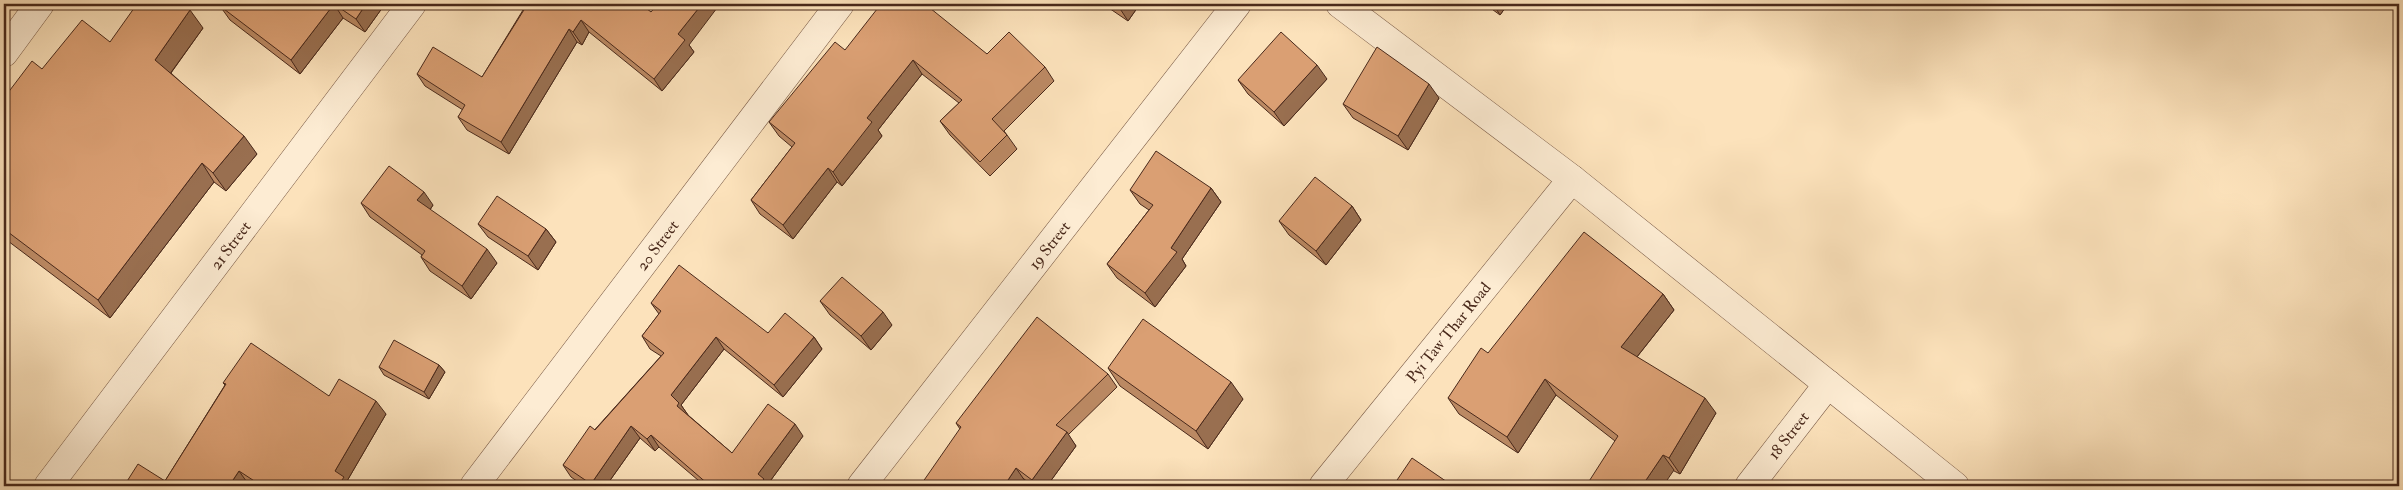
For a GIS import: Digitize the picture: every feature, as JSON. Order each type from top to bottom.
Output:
[{"type":"street","points":[[4,53],[40,4]]},
{"type":"street","name":"21 Street","points":[[48,486],[412,4]]},
{"type":"street","name":"20 Street","points":[[474,486],[840,4]]},
{"type":"street","name":"19 Street","points":[[861,486],[1236,4]]},
{"type":"street","points":[[1340,4],[1572,178],[1955,486]]},
{"type":"street","name":"Pyi Taw Thar Road","points":[[1324,486],[1572,178]]},
{"type":"street","name":"18 Street","points":[[1749,486],[1828,384]]},
{"type":"building","points":[[137,4],[182,4],[190,10],[155,60],[244,136],[213,173],[202,163],[98,300],[4,229],[4,98],[32,61],[42,69],[82,20],[110,42]]},
{"type":"building","points":[[222,4],[334,4],[291,60],[220,6]]},
{"type":"building","points":[[334,4],[366,4],[356,19]]},
{"type":"building","points":[[525,4],[641,4],[651,12],[658,4],[702,4],[678,34],[685,40],[654,79],[581,20],[573,32],[569,29],[501,142],[458,117],[465,105],[417,74],[433,47],[482,77],[527,5]]},
{"type":"building","points":[[881,4],[925,4],[987,54],[1009,32],[1045,67],[992,119],[1007,135],[980,162],[940,121],[962,100],[913,60],[867,118],[872,122],[833,172],[828,168],[783,225],[751,200],[795,143],[769,122],[835,42],[845,50]]},
{"type":"building","points":[[1281,32],[1317,65],[1274,112],[1238,80]]},
{"type":"building","points":[[1377,47],[1429,84],[1398,136],[1343,104]]},
{"type":"building","points":[[1156,151],[1211,188],[1171,248],[1177,252],[1145,293],[1107,264],[1153,205],[1130,190]]},
{"type":"building","points":[[389,166],[424,192],[417,200],[487,249],[462,286],[421,257],[425,251],[361,203]]},
{"type":"building","points":[[1315,177],[1352,206],[1316,251],[1279,221]]},
{"type":"building","points":[[497,196],[546,229],[528,256],[478,224]]},
{"type":"building","points":[[1584,232],[1663,294],[1621,347],[1705,398],[1669,458],[1663,455],[1642,486],[1586,486],[1618,436],[1545,379],[1507,437],[1448,398],[1481,348],[1488,353]]},
{"type":"building","points":[[679,265],[768,333],[785,313],[814,337],[774,385],[716,337],[671,395],[679,403],[677,406],[732,453],[768,404],[795,424],[758,474],[764,479],[758,486],[708,486],[651,435],[647,439],[631,426],[591,484],[563,465],[590,426],[595,430],[664,353],[642,336],[661,311],[651,303]]},
{"type":"building","points":[[842,277],[883,312],[861,336],[820,301]]},
{"type":"building","points":[[1037,317],[1108,374],[1056,425],[1067,432],[1032,480],[1016,468],[1004,486],[920,486],[961,427],[956,423]]},
{"type":"building","points":[[1143,319],[1231,382],[1196,431],[1108,368]]},
{"type":"building","points":[[394,340],[439,365],[424,392],[379,367]]},
{"type":"building","points":[[251,343],[329,396],[339,379],[376,401],[335,471],[344,477],[338,486],[262,486],[239,471],[229,486],[124,486],[138,464],[165,481],[226,384],[223,383]]},
{"type":"building","points":[[1412,458],[1453,486],[1393,486]]}]
